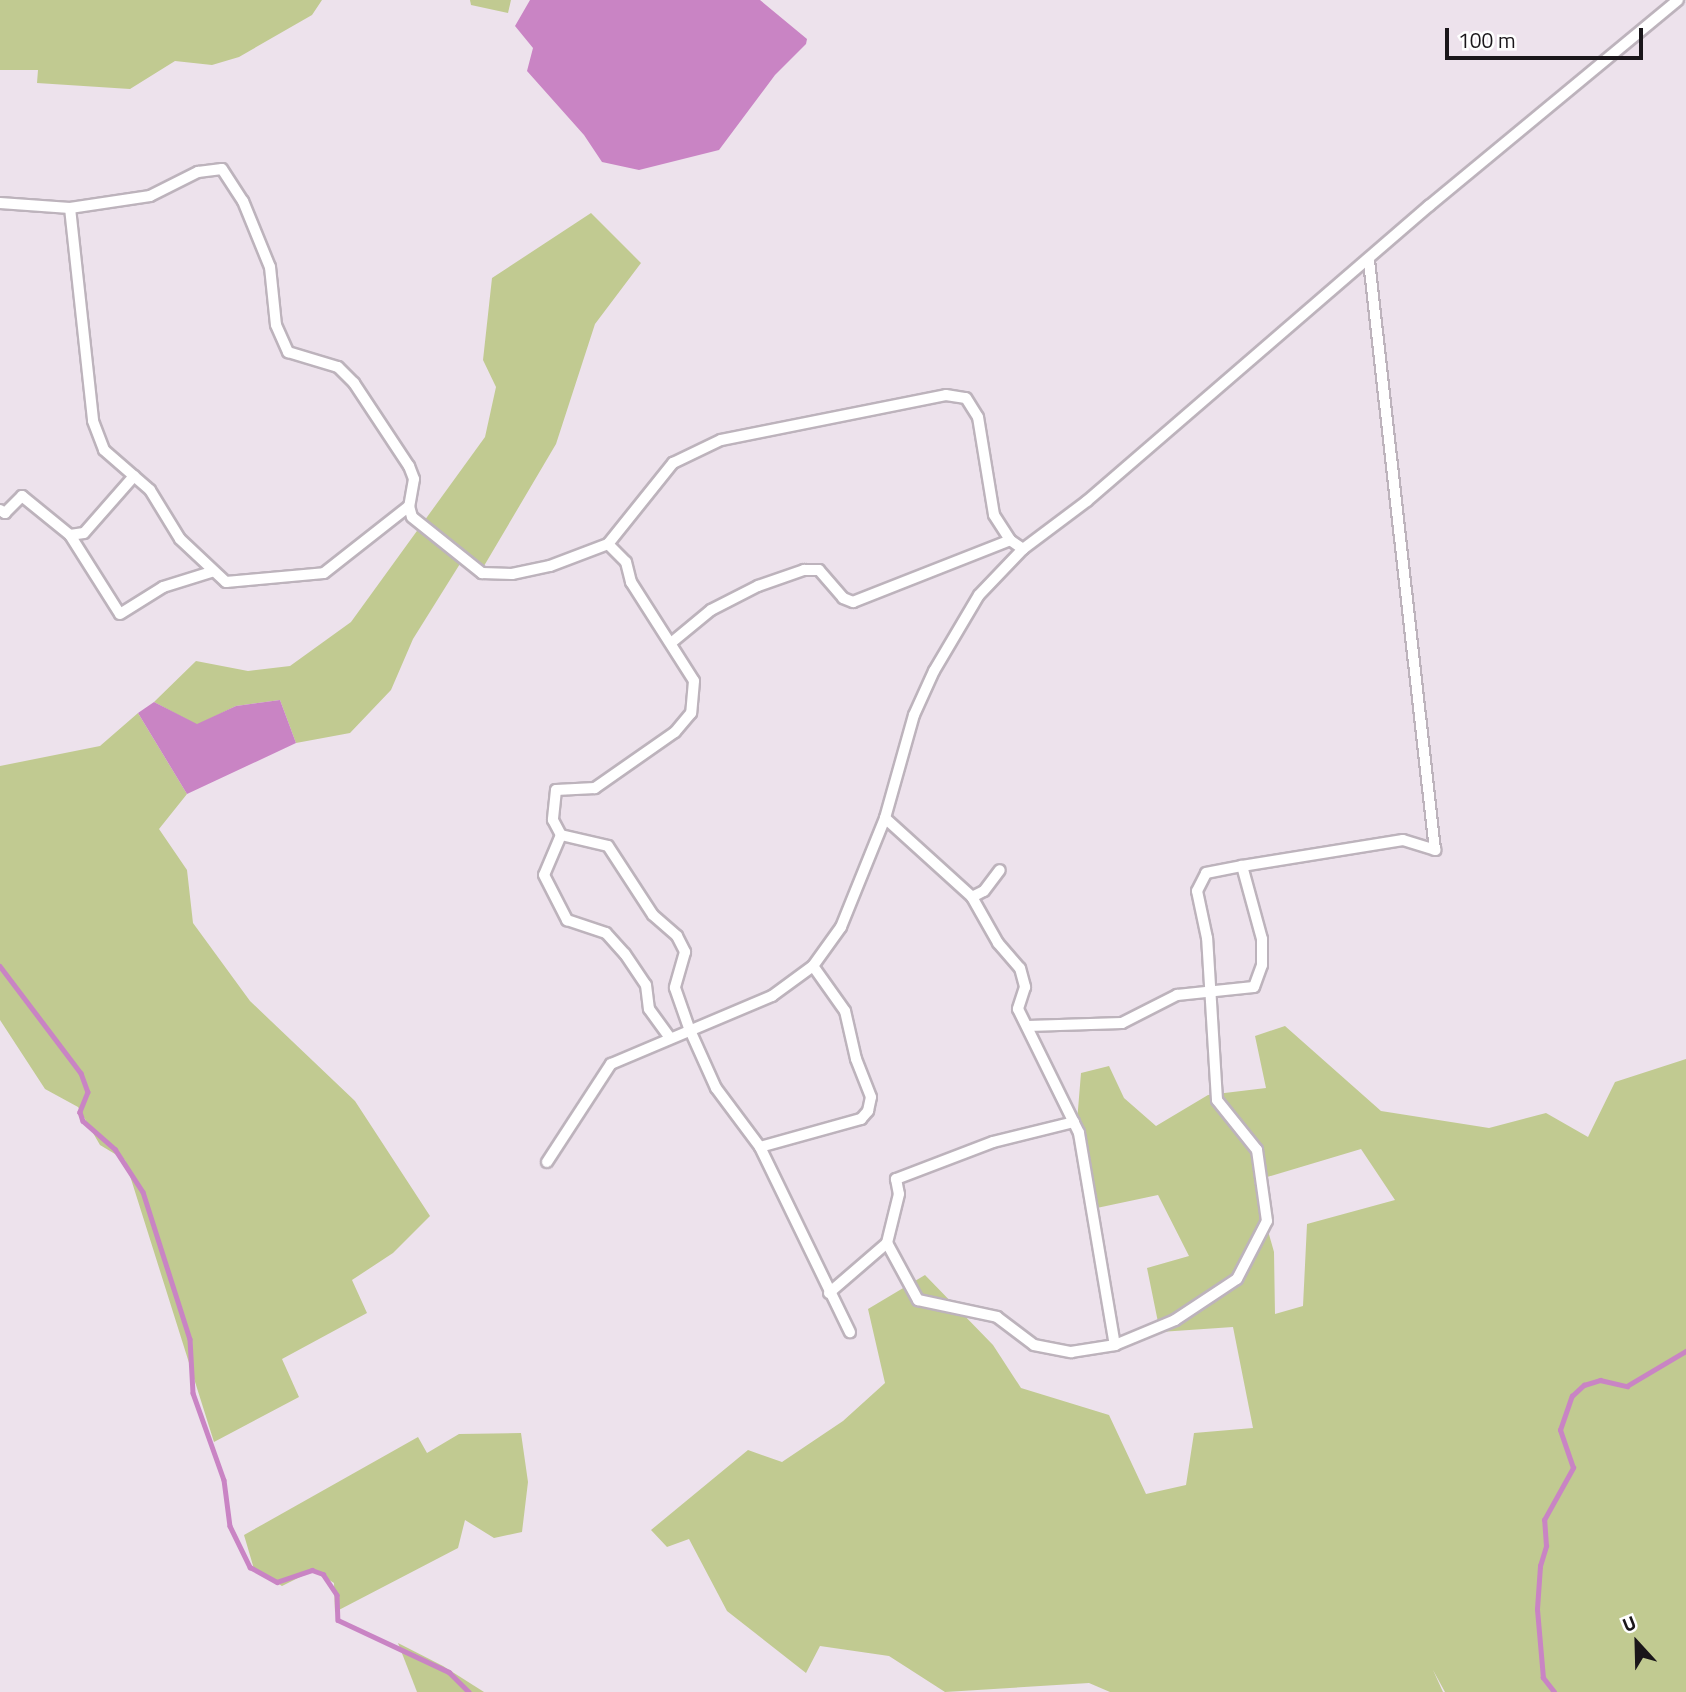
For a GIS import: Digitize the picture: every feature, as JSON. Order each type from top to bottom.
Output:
[{"type":"street","points":[[547,1162],[611,1064],[689,1028],[772,996],[813,966],[841,928],[885,818],[914,715],[934,671],[979,595],[1023,550],[1087,501],[1678,0]]},
{"type":"street","points":[[0,203],[70,208],[150,196],[198,172],[222,169],[243,201],[270,267],[276,325],[288,352],[338,367],[354,383],[409,466],[414,479],[409,506],[412,517],[482,573],[512,574],[550,566],[608,544],[673,463],[721,440],[946,395],[966,398],[978,417],[994,515],[1010,540],[1023,550]]},
{"type":"street","points":[[70,208],[93,421],[104,450],[150,490],[180,538],[226,582],[324,573],[409,506]]},
{"type":"street","points":[[887,1243],[918,1300],[997,1317],[1034,1345],[1071,1352],[1115,1345],[1175,1320],[1237,1279],[1267,1221],[1257,1150],[1217,1100],[1212,992],[1197,891],[1206,873],[1242,866],[1403,840],[1435,850],[1369,261]]},
{"type":"street","points":[[69,535],[84,533],[134,476]]},
{"type":"street","points":[[0,510],[5,513],[22,495],[69,535],[120,614],[163,587],[214,570]]},
{"type":"street","points":[[671,643],[711,611],[758,586],[804,570],[819,570],[843,598],[853,602],[1010,540]]},
{"type":"street","points":[[608,544],[626,562],[631,582],[694,681],[691,713],[675,732],[595,788],[556,790],[553,820],[561,835],[608,846],[653,915],[677,936],[685,952],[675,988],[689,1028],[716,1088],[760,1147],[850,1332]]},
{"type":"street","points":[[885,818],[972,897],[998,943],[1020,968],[1024,987],[1018,1009],[1074,1122],[1085,1156],[1115,1345]]},
{"type":"street","points":[[561,835],[544,875],[567,920],[606,933],[625,954],[646,985],[649,1009],[668,1037]]},
{"type":"street","points":[[1028,1026],[1122,1023],[1177,995],[1254,987],[1262,965],[1262,940],[1242,866]]},
{"type":"street","points":[[972,897],[984,891],[1000,870]]},
{"type":"street","points":[[760,1147],[861,1119],[868,1111],[872,1097],[856,1059],[845,1011],[813,966]]},
{"type":"street","points":[[829,1293],[887,1243],[899,1194],[896,1179],[993,1142],[1074,1122]]},
{"type":"green space","points":[[0,0],[322,0],[312,15],[239,57],[212,65],[175,61],[130,89],[37,83],[38,70],[0,70]]},
{"type":"green space","points":[[470,0],[511,0],[508,13],[471,5]]},
{"type":"green space","points":[[591,213],[641,263],[595,324],[556,444],[481,571],[463,559],[413,639],[391,690],[350,733],[296,743],[280,700],[236,706],[197,725],[154,702],[196,661],[248,671],[290,666],[351,622],[485,437],[496,387],[483,360],[492,278]]},
{"type":"green space","points":[[138,713],[187,794],[159,829],[187,870],[193,923],[250,1001],[355,1101],[430,1216],[393,1253],[352,1280],[367,1313],[282,1359],[299,1397],[214,1442],[125,1160],[100,1145],[78,1107],[45,1089],[0,1020],[0,766],[100,746]]},
{"type":"green space","points":[[1285,1026],[1381,1111],[1489,1128],[1546,1113],[1588,1137],[1615,1082],[1686,1059],[1686,1692],[1445,1692],[1433,1670],[1443,1692],[1110,1692],[1089,1683],[945,1692],[889,1656],[820,1646],[806,1673],[727,1611],[689,1539],[667,1547],[651,1530],[748,1450],[782,1462],[843,1421],[885,1383],[868,1309],[925,1275],[993,1345],[1021,1388],[1109,1415],[1146,1494],[1186,1485],[1194,1433],[1253,1428],[1233,1327],[1160,1332],[1147,1268],[1189,1256],[1158,1195],[1092,1209],[1075,1146],[1081,1073],[1109,1066],[1124,1098],[1156,1126],[1208,1095],[1266,1088],[1255,1036]],"holes":[[[1361,1149],[1395,1200],[1307,1224],[1303,1306],[1275,1314],[1274,1252],[1254,1181]]]},
{"type":"green space","points":[[521,1433],[528,1482],[522,1532],[494,1538],[465,1520],[458,1548],[335,1612],[334,1583],[314,1570],[282,1586],[254,1569],[244,1535],[418,1437],[427,1453],[459,1434]]},
{"type":"green space","points":[[398,1643],[443,1666],[484,1692],[417,1692]]},
{"type":"shaded area","points":[[530,0],[760,0],[807,39],[806,44],[775,75],[719,150],[639,170],[602,162],[584,135],[527,71],[533,48],[515,26]]},
{"type":"shaded area","points":[[280,700],[296,743],[187,794],[138,713],[154,702],[197,724],[236,706]]},
{"type":"waterway","points":[[0,966],[81,1073],[88,1092],[80,1112],[83,1121],[115,1149],[143,1192],[190,1339],[193,1393],[224,1480],[230,1526],[250,1567],[277,1582],[312,1570],[323,1574],[337,1595],[338,1620],[449,1672],[469,1692]]},
{"type":"waterway","points":[[1554,1692],[1543,1678],[1537,1609],[1540,1566],[1546,1546],[1544,1520],[1573,1468],[1560,1430],[1572,1396],[1584,1385],[1600,1380],[1627,1386],[1686,1351]]}]
